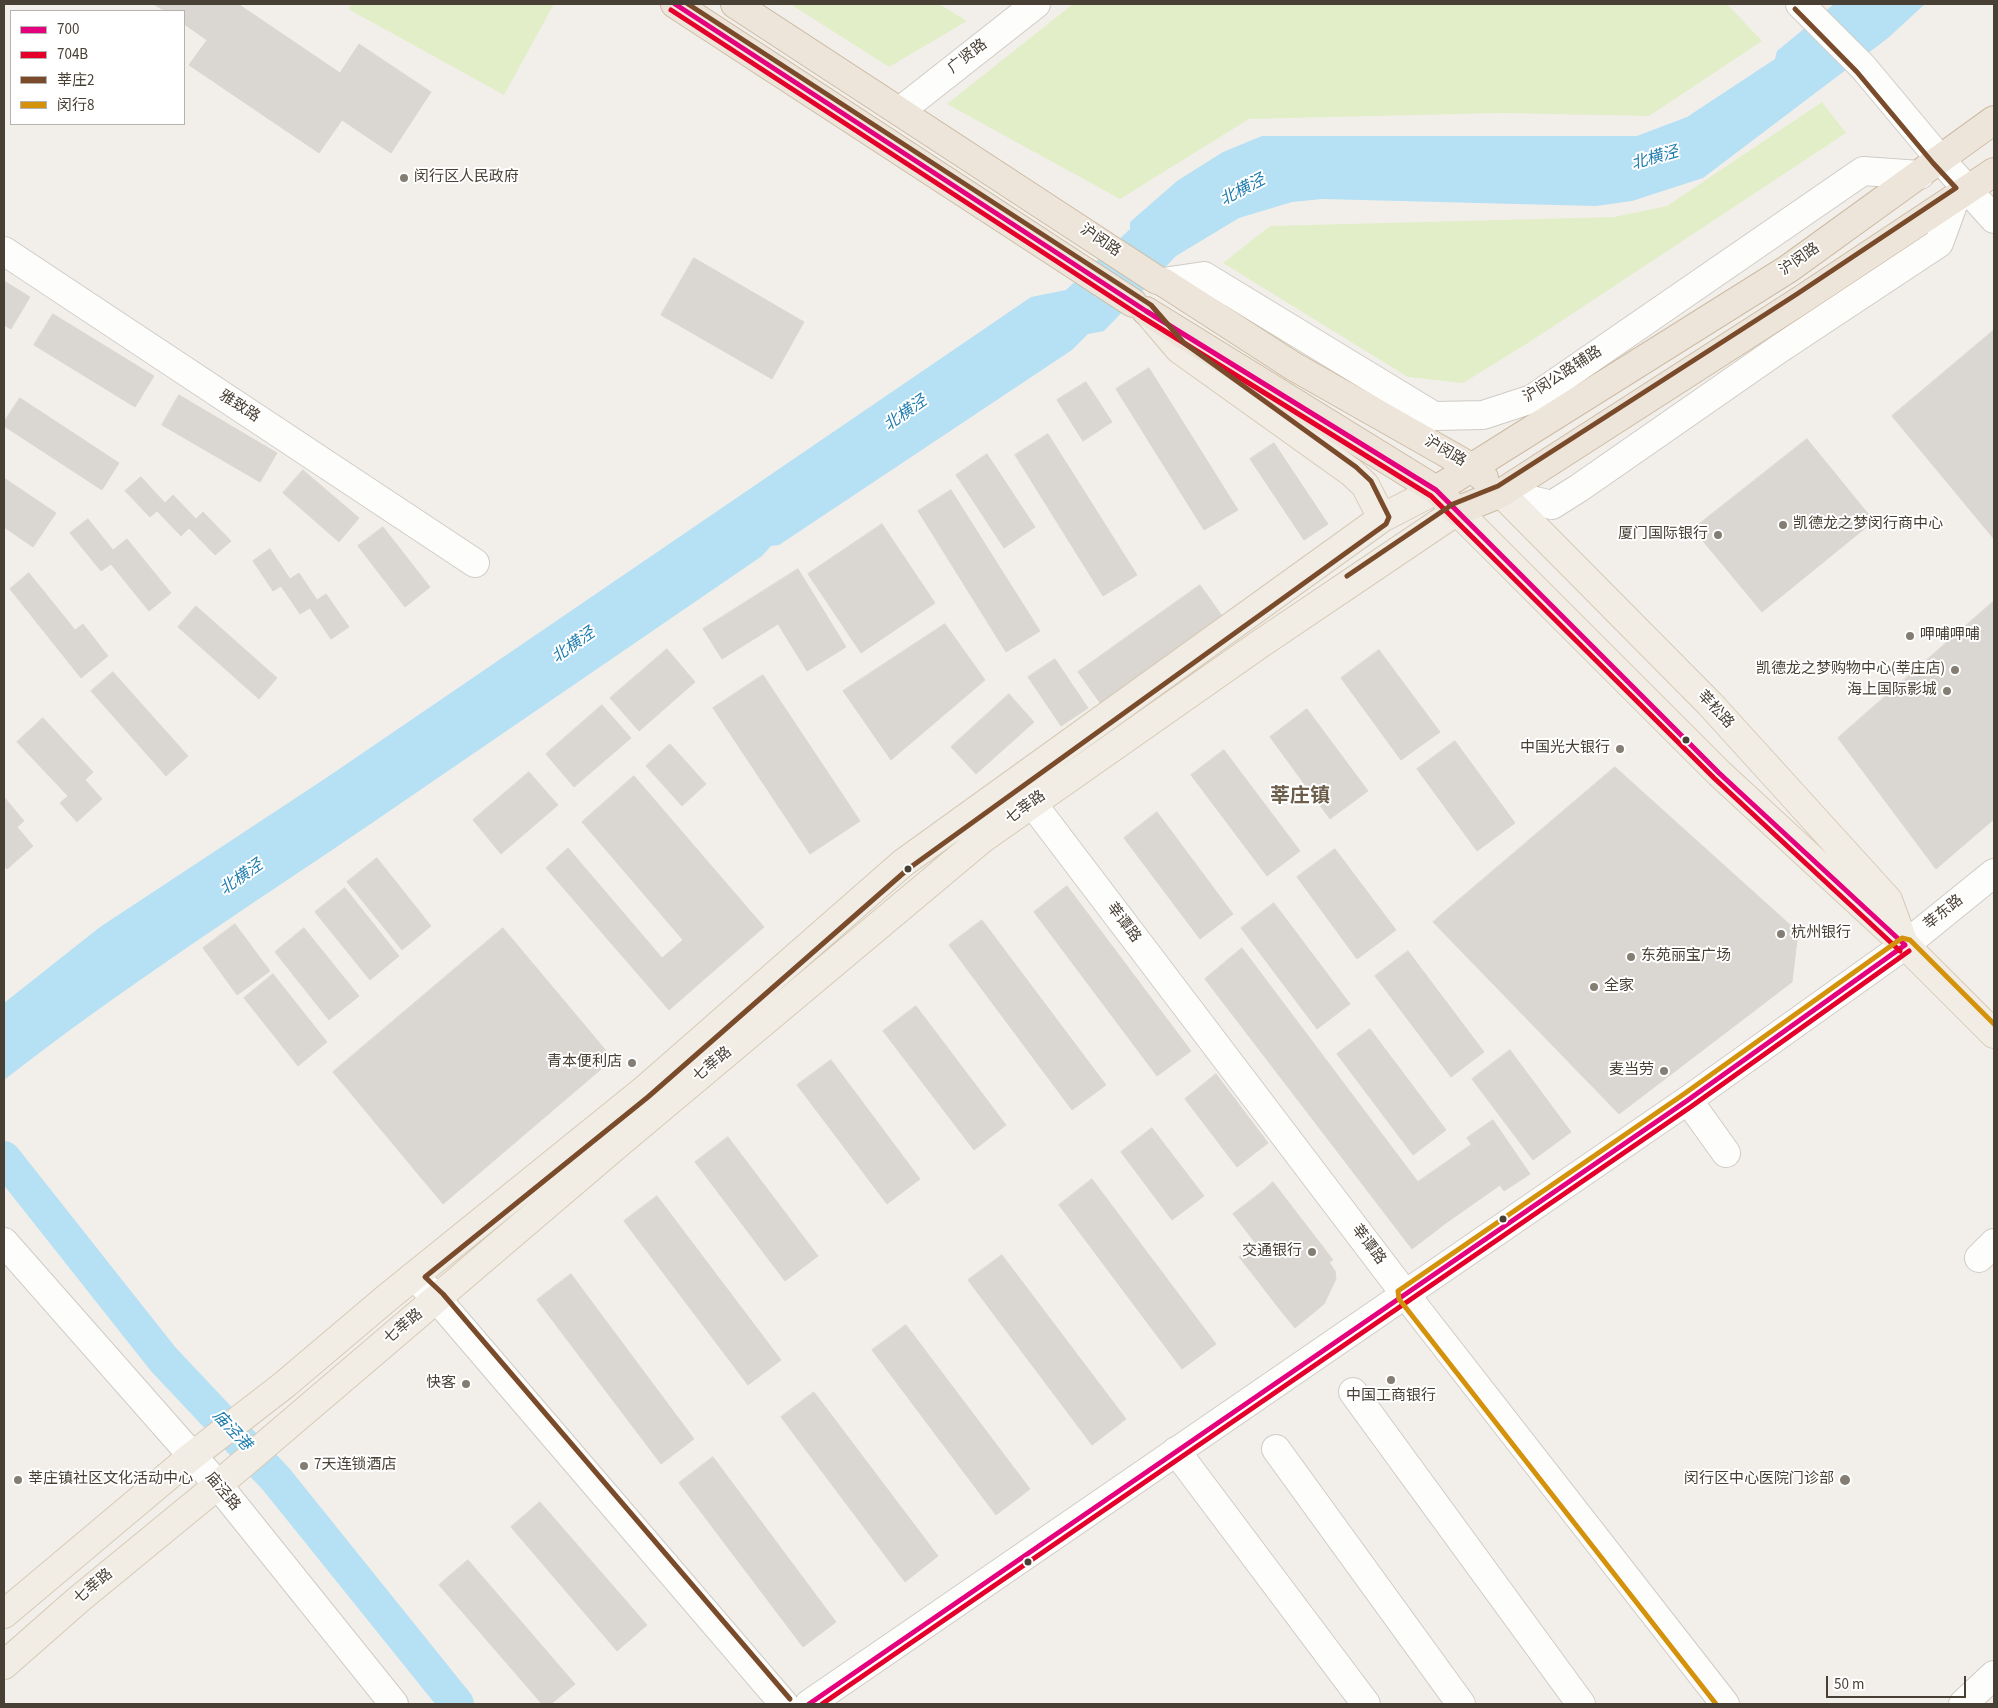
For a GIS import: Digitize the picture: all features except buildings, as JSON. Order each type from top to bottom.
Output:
[{"type":"highway","points":[[675,4],[1140,307],[1436,490],[1457,511],[1501,493],[1994,172]]},
{"type":"highway","name":"沪闵路","points":[[735,4],[1293,366],[1471,467],[1501,493]]},
{"type":"highway","name":"沪闵路","points":[[1436,490],[1788,269],[1994,120]]},
{"type":"main road","points":[[1140,307],[1179,349],[1358,478],[1365,485],[1382,518]]},
{"type":"main road","name":"七莘路","points":[[4,1665],[78,1600],[227,1478],[982,839],[1023,794],[1382,518],[1436,490]]},
{"type":"main road","name":"莘松路","points":[[1501,493],[1710,704],[1888,900],[1904,945]]},
{"type":"main road","name":"莘松路","points":[[1457,511],[1719,773],[1904,945],[1994,1034]]},
{"type":"main road","name":"七莘路","points":[[4,1614],[202,1449],[284,1385],[414,1276],[643,1091],[903,864],[1023,794],[1260,644],[1457,511]]},
{"type":"street","name":"广贤路","points":[[900,111],[1036,4]]},
{"type":"street","points":[[1804,8],[1863,67],[1930,167],[1994,219]]},
{"type":"street","name":"沪闵公路辅路","points":[[1160,281],[1204,276],[1434,416],[1483,415],[1532,399],[1862,171],[1930,167]]},
{"type":"street","points":[[1501,493],[1552,505],[1579,488],[1779,349],[1939,244],[1961,194]]},
{"type":"street","name":"雅致路","points":[[4,251],[475,563]]},
{"type":"street","name":"莘谭路","points":[[1023,794],[1404,1294],[1725,1704]]},
{"type":"street","name":"莘东路","points":[[809,1704],[1688,1100],[1904,945],[1994,873]]},
{"type":"street","points":[[1688,1100],[1726,1152]]},
{"type":"street","name":"庙泾路","points":[[4,1242],[202,1449],[227,1478],[394,1704]]},
{"type":"street","points":[[414,1276],[437,1299],[784,1704]]},
{"type":"street","points":[[1353,1392],[1581,1704]]},
{"type":"street","points":[[1276,1449],[1461,1704]]},
{"type":"street","points":[[1176,1451],[1366,1704]]},
{"type":"street","points":[[1962,1704],[1994,1675]]},
{"type":"green space","points":[[351,4],[554,4],[504,95],[348,9]]},
{"type":"green space","points":[[790,4],[939,4],[967,21],[889,67]]},
{"type":"green space","points":[[1073,4],[1727,4],[1762,41],[1649,116],[1501,113],[1249,119],[1120,199],[947,104]]},
{"type":"green space","points":[[1822,102],[1846,133],[1531,341],[1463,383],[1408,377],[1223,263],[1270,226],[1614,217],[1667,206]]},
{"type":"water","name":"北横泾","points":[[1834,4],[1925,4],[1888,38],[1703,178],[1632,201],[1596,206],[1322,199],[1292,202],[1239,218],[1176,256],[1104,331],[1088,334],[1072,350],[779,545],[771,546],[762,556],[140,980],[4,1080],[4,1003],[100,927],[326,778],[1031,297],[1066,290],[1130,229],[1130,222],[1177,181],[1223,152],[1262,136],[1637,136],[1687,117],[1775,59],[1777,51]]},
{"type":"waterway","name":"庙泾港","points":[[4,1158],[163,1359],[276,1479],[457,1704]]},
{"type":"transit line","name":"700","points":[[675,4],[1146,311],[1436,490],[1719,773],[1905,945]]},
{"type":"transit line","name":"莘庄2","points":[[688,4],[1151,305],[1184,343],[1356,467],[1371,481],[1389,517],[1386,524],[908,869],[648,1097],[425,1277],[443,1294],[790,1699]]},
{"type":"transit line","name":"莘庄2","points":[[1347,576],[1453,504],[1498,486],[1797,294],[1956,188],[1857,72],[1795,9]]},
{"type":"transit line","name":"704B","points":[[671,10],[1142,317],[1431,496],[1714,778],[1900,951]]},
{"type":"transit line","name":"闵行8","points":[[1716,1704],[1399,1299],[1398,1291],[1684,1094],[1902,938],[1910,940],[1994,1024]]},
{"type":"transit line","name":"700","points":[[809,1704],[1688,1100],[1905,945]]},
{"type":"transit line","name":"704B","points":[[822,1704],[1692,1106],[1909,951]]},
{"type":"place","name":"闵行区人民政府","points":[[404,178]]},
{"type":"place","name":"凯德龙之梦闵行商中心","points":[[1783,525]]},
{"type":"place","name":"厦门国际银行","points":[[1718,535]]},
{"type":"place","name":"呷哺呷哺","points":[[1910,636]]},
{"type":"place","name":"凯德龙之梦购物中心(莘庄店)","points":[[1955,670]]},
{"type":"place","name":"海上国际影城","points":[[1947,691]]},
{"type":"place","name":"中国光大银行","points":[[1620,749]]},
{"type":"place","name":"杭州银行","points":[[1781,934]]},
{"type":"place","name":"东苑丽宝广场","points":[[1631,957]]},
{"type":"place","name":"全家","points":[[1594,987]]},
{"type":"place","name":"青本便利店","points":[[632,1063]]},
{"type":"place","name":"麦当劳","points":[[1664,1071]]},
{"type":"place","name":"交通银行","points":[[1312,1252]]},
{"type":"place","name":"中国工商银行","points":[[1391,1380]]},
{"type":"place","name":"快客","points":[[466,1384]]},
{"type":"place","name":"7天连锁酒店","points":[[304,1466]]},
{"type":"place","name":"莘庄镇社区文化活动中心","points":[[18,1480]]},
{"type":"place","name":"闵行区中心医院门诊部","points":[[1845,1480]]},
{"type":"district","name":"莘庄镇","points":[[1300,798]]}]
